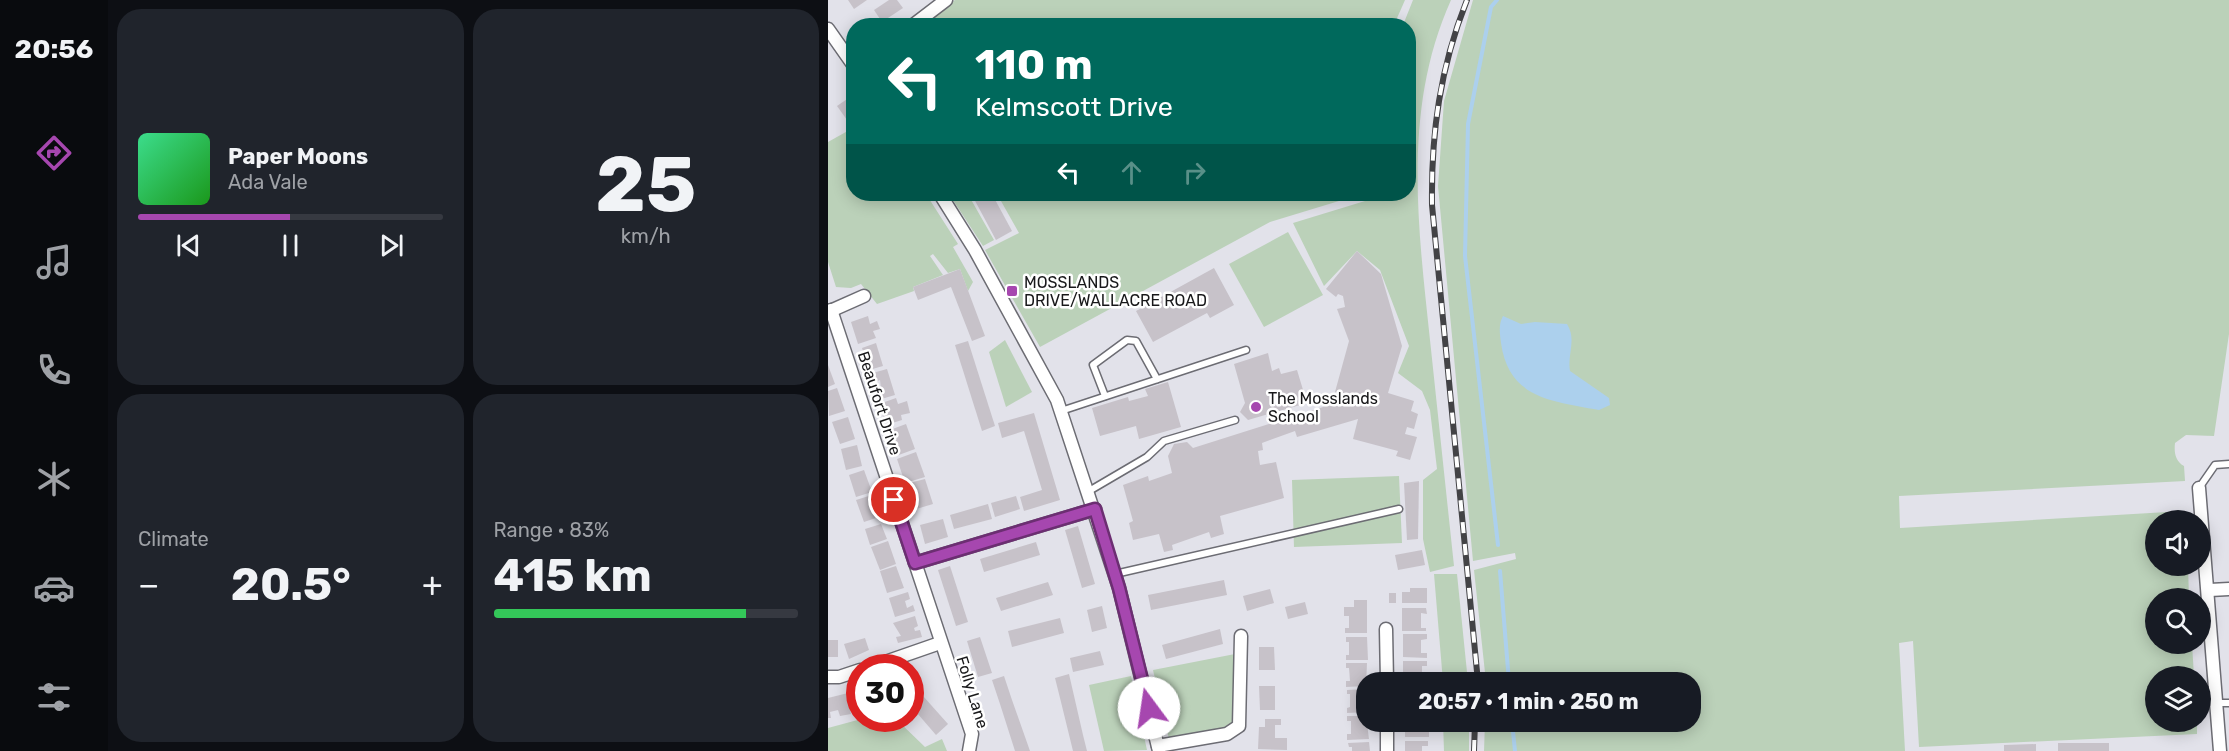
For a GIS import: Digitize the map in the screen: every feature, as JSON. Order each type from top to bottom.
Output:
[{"type":"street","points":[[922,18],[946,0]]},
{"type":"street","points":[[828,29],[846,55]]},
{"type":"street","points":[[944,201],[975,250],[1061,411],[1115,574],[1158,748],[1227,734],[1239,726],[1241,636]]},
{"type":"street","points":[[830,311],[864,296]]},
{"type":"street","name":"Beaufort Drive","points":[[830,311],[940,644]]},
{"type":"street","points":[[2199,488],[2210,588]]},
{"type":"street","points":[[915,563],[1095,509]]},
{"type":"street","points":[[2211,590],[2229,589]]},
{"type":"street","points":[[2211,599],[2223,703],[2220,751]]},
{"type":"street","points":[[1386,629],[1387,672]]},
{"type":"street","points":[[910,654],[940,644]]},
{"type":"street","name":"Folly Lane","points":[[940,644],[972,734],[969,751]]},
{"type":"street","points":[[828,677],[846,675]]},
{"type":"street","points":[[1387,732],[1387,751]]},
{"type":"lane","points":[[1105,396],[1093,364],[1127,340],[1136,341],[1157,380]]},
{"type":"lane","points":[[1061,411],[1246,350]]},
{"type":"lane","points":[[1089,491],[1147,457],[1164,441],[1235,420]]},
{"type":"lane","points":[[2199,488],[2215,465],[2229,464]]},
{"type":"lane","points":[[1115,574],[1399,509]]},
{"type":"green space","points":[[955,0],[1405,0],[1397,18],[931,18]]},
{"type":"green space","points":[[1413,0],[1451,0],[1436,41],[1425,83],[1418,168],[1421,254],[1454,566],[1430,572],[1423,539],[1423,480],[1437,469],[1430,410],[1422,391],[1398,373],[1409,346],[1380,270],[1357,251],[1324,286],[1293,223],[1365,201],[1416,201],[1416,18],[1406,18]]},
{"type":"green space","points":[[1473,0],[2229,0],[2229,334],[2214,436],[2186,435],[2175,443],[2176,456],[2184,466],[2185,481],[1899,496],[1900,528],[2145,513],[2145,576],[2188,576],[2189,588],[2145,588],[2145,654],[2193,654],[2193,666],[2145,666],[2145,732],[2197,732],[2197,734],[1919,747],[1913,641],[1899,643],[1905,751],[1484,751],[1485,732],[1701,732],[1701,672],[1485,672],[1474,570],[1516,559],[1515,553],[1473,561],[1438,186],[1444,101]]},
{"type":"green space","points":[[846,132],[846,201],[930,201],[958,244],[953,247],[973,282],[968,291],[960,269],[948,273],[933,254],[930,256],[943,275],[913,287],[914,291],[877,304],[861,284],[851,288],[836,287],[828,262],[828,142]]},
{"type":"green space","points":[[954,201],[972,201],[994,240],[983,246]]},
{"type":"green space","points":[[1001,201],[1339,201],[1270,222],[1040,347],[985,250],[1019,233]]},
{"type":"green space","points":[[1288,232],[1323,295],[1264,327],[1229,264]]},
{"type":"green space","points":[[1005,340],[1032,392],[1006,407],[989,352]]},
{"type":"green space","points":[[1399,476],[1402,543],[1294,547],[1292,480]]},
{"type":"green space","points":[[1434,574],[1457,574],[1467,672],[1442,672]]},
{"type":"green space","points":[[1235,654],[1233,725],[1227,729],[1169,739],[1153,670]]},
{"type":"green space","points":[[1131,676],[1147,750],[1104,751],[1089,685]]},
{"type":"green space","points":[[846,723],[846,732],[909,732],[925,747],[942,739],[947,751],[828,751],[828,728]]},
{"type":"green space","points":[[1443,732],[1469,732],[1469,751],[1444,751]]},
{"type":"water","points":[[1503,316],[1521,324],[1535,322],[1567,324],[1572,341],[1570,371],[1609,398],[1610,405],[1599,410],[1566,404],[1550,400],[1524,387],[1513,376],[1506,362],[1500,333]]},
{"type":"building","points":[[848,0],[867,0],[854,9]]},
{"type":"building","points":[[889,0],[897,0],[903,8],[888,18],[879,18],[874,10]]},
{"type":"building","points":[[846,100],[846,119],[837,106]]},
{"type":"building","points":[[975,201],[996,201],[1012,231],[996,240]]},
{"type":"building","points":[[1357,251],[1381,274],[1402,346],[1388,393],[1414,401],[1411,411],[1418,414],[1414,429],[1407,427],[1405,434],[1417,437],[1410,460],[1396,456],[1398,451],[1353,439],[1358,419],[1297,437],[1295,431],[1262,443],[1263,450],[1258,451],[1260,465],[1276,462],[1284,498],[1220,516],[1224,534],[1211,538],[1209,532],[1172,545],[1173,550],[1164,552],[1159,534],[1133,540],[1129,523],[1133,521],[1123,485],[1148,476],[1149,481],[1172,473],[1168,456],[1174,444],[1187,442],[1193,448],[1339,402],[1341,394],[1335,392],[1349,341],[1337,309],[1345,307],[1343,296],[1338,294],[1336,297],[1326,289]]},
{"type":"building","points":[[1214,268],[1234,305],[1210,318],[1207,313],[1153,342],[1136,311]]},
{"type":"building","points":[[960,269],[985,336],[972,341],[951,287],[918,300],[913,287]]},
{"type":"building","points":[[868,316],[870,324],[877,321],[880,329],[873,331],[876,338],[858,344],[851,322]]},
{"type":"building","points":[[968,341],[995,426],[982,431],[955,345]]},
{"type":"building","points":[[876,343],[883,366],[869,370],[862,348]]},
{"type":"building","points":[[1268,353],[1272,371],[1279,368],[1281,374],[1297,370],[1307,403],[1248,420],[1240,412],[1245,403],[1234,364]]},
{"type":"building","points":[[828,365],[835,384],[828,387]]},
{"type":"building","points":[[887,369],[895,395],[878,400],[876,391],[881,389],[880,380],[872,383],[869,374]]},
{"type":"building","points":[[1168,382],[1181,427],[1139,439],[1136,426],[1100,436],[1092,408],[1128,397],[1129,401],[1148,396],[1145,389]]},
{"type":"building","points":[[837,388],[845,411],[829,416],[828,391]]},
{"type":"building","points":[[896,398],[898,404],[907,401],[910,413],[901,415],[902,420],[886,425],[879,404]]},
{"type":"building","points":[[1034,413],[1060,500],[1024,511],[1020,497],[1042,490],[1024,431],[1002,438],[998,423]]},
{"type":"building","points":[[848,417],[855,439],[840,444],[832,422]]},
{"type":"building","points":[[906,424],[915,449],[896,456],[887,431]]},
{"type":"building","points":[[857,445],[862,466],[846,470],[841,449]]},
{"type":"building","points":[[916,452],[925,477],[905,483],[897,459]]},
{"type":"building","points":[[864,470],[872,492],[856,497],[849,475]]},
{"type":"building","points":[[925,479],[933,504],[913,510],[905,484]]},
{"type":"building","points":[[1419,481],[1418,539],[1407,540],[1404,483]]},
{"type":"building","points":[[872,495],[879,517],[864,522],[856,500]]},
{"type":"building","points":[[1016,496],[1020,509],[995,517],[991,503]]},
{"type":"building","points":[[988,504],[992,519],[954,529],[950,515]]},
{"type":"building","points":[[943,519],[948,537],[925,544],[920,525]]},
{"type":"building","points":[[881,524],[887,539],[870,545],[865,529]]},
{"type":"building","points":[[1078,526],[1095,584],[1082,588],[1065,530]]},
{"type":"building","points":[[888,541],[896,564],[880,570],[871,547]]},
{"type":"building","points":[[1036,542],[1040,555],[984,572],[980,559]]},
{"type":"building","points":[[1422,550],[1425,565],[1398,570],[1395,555]]},
{"type":"building","points":[[896,566],[904,588],[887,593],[880,571]]},
{"type":"building","points":[[950,566],[968,622],[956,626],[938,570]]},
{"type":"building","points":[[1224,580],[1227,595],[1151,610],[1148,595]]},
{"type":"building","points":[[1048,582],[1053,595],[1001,611],[996,598]]},
{"type":"building","points":[[1410,588],[1427,588],[1427,603],[1402,603],[1402,592],[1410,592]]},
{"type":"building","points":[[1270,589],[1274,603],[1247,611],[1243,596]]},
{"type":"building","points":[[908,592],[910,599],[905,601],[907,608],[913,605],[915,611],[895,617],[889,598]]},
{"type":"building","points":[[1389,593],[1396,593],[1396,603],[1389,603]]},
{"type":"building","points":[[1354,600],[1367,600],[1367,633],[1345,633],[1345,628],[1349,628],[1349,616],[1344,616],[1344,607],[1354,607]]},
{"type":"building","points":[[1305,602],[1308,614],[1288,619],[1285,607]]},
{"type":"building","points":[[1102,606],[1107,628],[1092,632],[1087,610]]},
{"type":"building","points":[[1402,608],[1426,608],[1427,614],[1421,613],[1421,628],[1426,628],[1426,631],[1402,631]]},
{"type":"building","points":[[915,616],[918,626],[914,628],[915,631],[920,630],[922,637],[898,643],[896,637],[901,636],[893,623]]},
{"type":"building","points":[[1060,618],[1064,633],[1012,647],[1008,631]]},
{"type":"building","points":[[1220,629],[1223,644],[1166,659],[1162,645]]},
{"type":"building","points":[[1403,634],[1427,634],[1427,639],[1421,640],[1421,653],[1427,653],[1427,658],[1403,657]]},
{"type":"building","points":[[980,637],[992,673],[978,677],[967,641]]},
{"type":"building","points":[[1346,637],[1367,637],[1368,660],[1346,660],[1346,655],[1349,655],[1349,642],[1346,642]]},
{"type":"building","points":[[865,638],[869,650],[860,654],[847,654],[844,644]]},
{"type":"building","points":[[828,640],[838,640],[838,657],[828,657]]},
{"type":"building","points":[[1259,647],[1274,647],[1275,670],[1259,670]]},
{"type":"building","points":[[1100,651],[1104,665],[1073,672],[1070,658]]},
{"type":"building","points":[[1403,661],[1427,661],[1427,666],[1422,666],[1422,672],[1403,672]]},
{"type":"building","points":[[1346,663],[1367,663],[1367,672],[1356,672],[1356,686],[1346,687],[1346,681],[1350,681],[1349,668],[1346,668]]},
{"type":"building","points":[[1069,674],[1087,751],[1073,751],[1055,678]]},
{"type":"building","points":[[1004,676],[1030,751],[1015,751],[992,680]]},
{"type":"building","points":[[1259,686],[1275,686],[1275,710],[1260,710]]},
{"type":"building","points":[[1347,690],[1356,690],[1356,713],[1347,713],[1347,708],[1350,707],[1350,694],[1347,694]]},
{"type":"building","points":[[846,694],[846,715],[840,716],[838,710],[830,712],[831,718],[828,718],[828,698]]},
{"type":"building","points":[[924,697],[948,724],[936,735],[924,721]]},
{"type":"building","points":[[1347,716],[1356,716],[1356,732],[1368,732],[1369,739],[1347,740],[1347,734],[1351,734],[1351,721],[1347,721]]},
{"type":"building","points":[[1265,719],[1281,719],[1281,725],[1275,725],[1275,738],[1287,738],[1287,750],[1258,749],[1259,727],[1265,727]]},
{"type":"building","points":[[1405,732],[1429,732],[1429,737],[1405,737]]},
{"type":"building","points":[[1405,741],[1428,741],[1428,746],[1422,746],[1422,751],[1405,751]]},
{"type":"building","points":[[1369,742],[1370,751],[1352,751],[1348,743]]},
{"type":"building","points":[[2058,743],[2109,743],[2109,751],[2058,751]]},
{"type":"building","points":[[2036,744],[2036,751],[2004,751],[2004,745]]},
{"type":"waterway","points":[[1497,0],[1491,7],[1468,124],[1465,256],[1498,545]]},
{"type":"waterway","points":[[1500,571],[1508,672]]},
{"type":"waterway","points":[[1513,732],[1515,751]]},
{"type":"railway","points":[[1467,0],[1450,51],[1439,101],[1433,152],[1432,205],[1477,672]]},
{"type":"railway","points":[[1474,751],[1475,732]]},
{"type":"place","name":"MOSSLANDS DRIVE/WALLACRE ROAD","points":[[1012,291]]},
{"type":"place","name":"The Mosslands School","points":[[1256,407]]},
{"type":"route","points":[[894,500],[915,563],[1095,509],[1119,588],[1149,708]]}]
